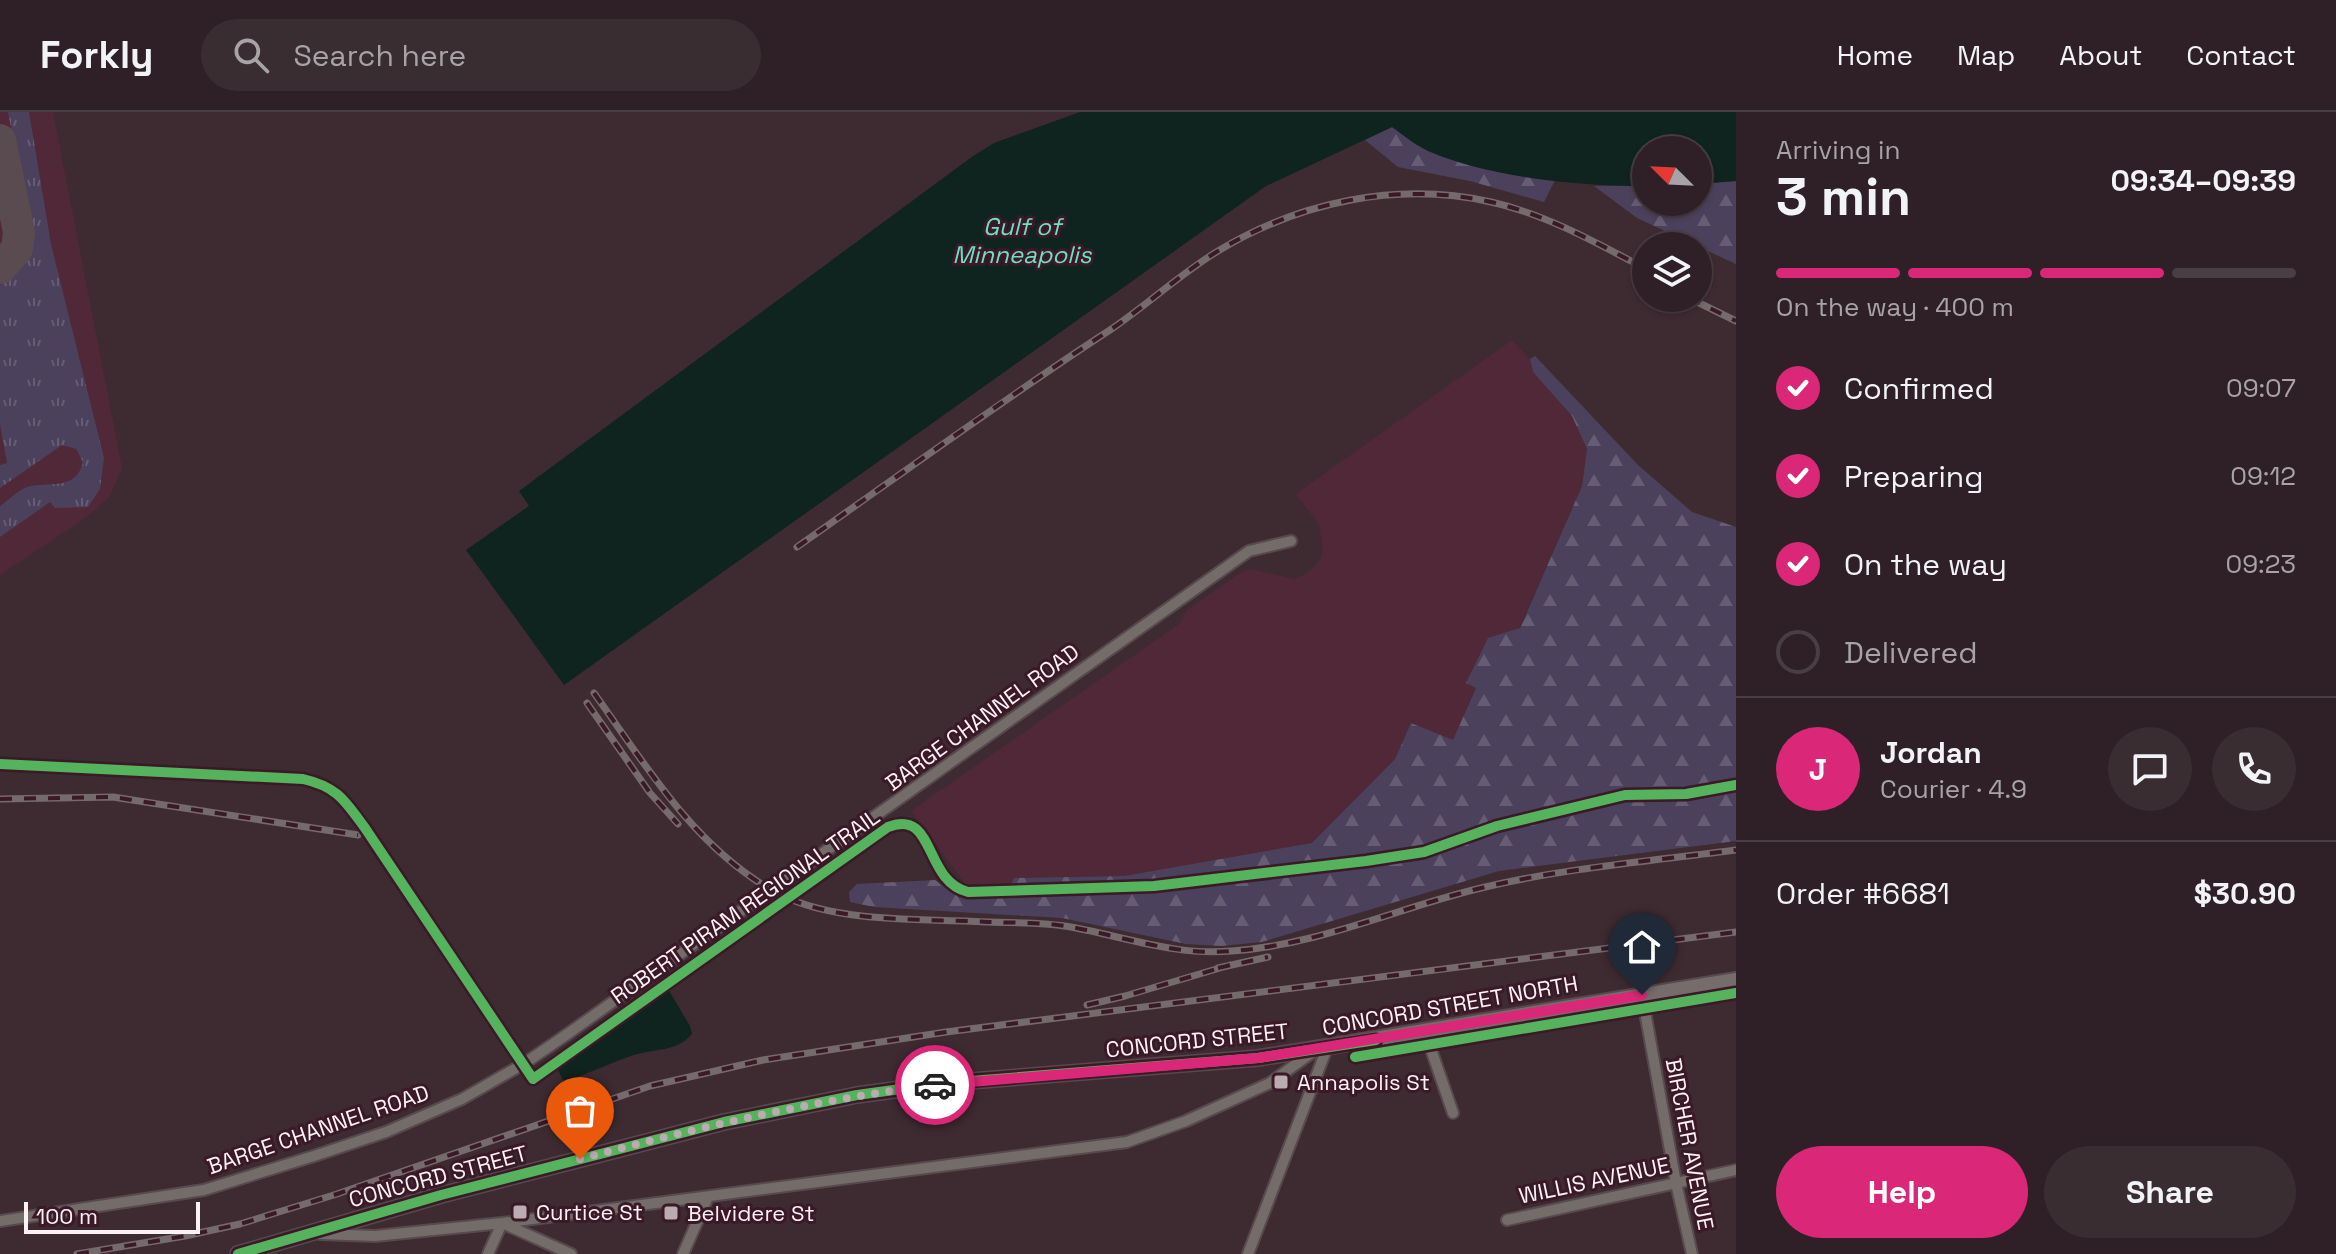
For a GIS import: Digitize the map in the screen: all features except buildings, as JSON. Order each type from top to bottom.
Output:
[{"type":"main road","name":"CONCORD STREET NORTH","points":[[1321,1050],[1736,980]]},
{"type":"main road","name":"CONCORD STREET","points":[[238,1254],[302,1234],[710,1126],[857,1095],[945,1083],[1149,1068],[1321,1050]]},
{"type":"street","name":"BARGE CHANNEL ROAD","points":[[0,1221],[204,1190],[386,1132],[462,1099],[556,1042],[1249,551],[1291,541]]},
{"type":"street","name":"BIRCHER AVENUE","points":[[1642,995],[1692,1254]]},
{"type":"street","points":[[1425,1032],[1453,1113]]},
{"type":"street","points":[[1248,1254],[1321,1050]]},
{"type":"street","name":"CONCORD STREET","points":[[302,1234],[375,1236],[502,1223],[1127,1142],[1186,1121],[1270,1083],[1321,1050]]},
{"type":"street","name":"WILLIS AVENUE","points":[[1507,1220],[1736,1170]]},
{"type":"street","points":[[683,1254],[708,1197]]},
{"type":"street","points":[[488,1254],[502,1223],[571,1254]]},
{"type":"shaded area","points":[[0,112],[53,112],[122,468],[110,496],[88,516],[0,575]]},
{"type":"shaded area","points":[[1512,340],[1530,359],[1533,372],[1572,416],[1587,449],[1582,486],[1519,628],[1467,682],[1476,687],[1453,741],[1411,723],[1395,759],[1312,843],[1124,876],[1014,878],[1011,887],[966,885],[911,811],[1179,624],[1187,610],[1240,573],[1250,569],[1295,579],[1309,572],[1320,560],[1323,548],[1319,525],[1296,494]]},
{"type":"green space","points":[[8,112],[29,112],[51,244],[104,458],[100,489],[88,507],[55,508],[50,502],[0,537],[0,506],[27,487],[67,482],[74,478],[83,462],[76,449],[62,445],[0,488],[0,465],[7,463],[0,424],[0,285],[21,266],[28,244],[26,208]]},
{"type":"green space","points":[[1392,127],[1426,150],[1485,169],[1555,180],[1544,202],[1470,181],[1398,167],[1365,140]]},
{"type":"green space","points":[[1736,181],[1736,264],[1712,253],[1712,232],[1667,232],[1634,216],[1712,216],[1712,183]]},
{"type":"green space","points":[[1594,186],[1632,186],[1632,214]]},
{"type":"green space","points":[[1535,356],[1638,465],[1692,512],[1736,527],[1736,841],[1499,871],[1262,942],[1221,946],[1186,944],[1062,918],[874,907],[850,902],[849,892],[857,884],[935,880],[954,894],[1007,896],[1014,878],[1124,876],[1312,843],[1395,759],[1411,723],[1453,740],[1476,688],[1466,683],[1488,638],[1520,628],[1582,486],[1587,449],[1572,416],[1533,372],[1530,359]]},
{"type":"water","name":"Gulf of Minneapolis","points":[[1080,112],[1736,112],[1736,181],[1712,183],[1712,136],[1632,136],[1632,185],[1535,179],[1479,168],[1423,149],[1392,127],[1266,186],[564,685],[466,550],[529,506],[519,491],[994,143]]},
{"type":"water","points":[[668,989],[690,1026],[692,1034],[686,1040],[563,1080],[558,1070]]},
{"type":"taxiway","points":[[0,140],[19,232],[17,249],[0,268]]},
{"type":"railway","points":[[797,547],[1124,320],[1204,260],[1249,234],[1315,208],[1385,195],[1456,196],[1511,207],[1551,222],[1632,262]]},
{"type":"railway","points":[[1712,309],[1736,321]]},
{"type":"railway","points":[[594,693],[671,800],[716,848],[768,888],[792,900],[846,914],[1051,924],[1191,951],[1232,951],[1327,934],[1450,896],[1512,881],[1736,850]]},
{"type":"railway","points":[[587,703],[650,793],[678,824]]},
{"type":"railway","points":[[0,799],[113,797],[358,835]]},
{"type":"railway","points":[[77,1254],[240,1224],[337,1194],[650,1086],[763,1060],[946,1032],[1736,932]]},
{"type":"railway","points":[[1218,968],[1268,957]]},
{"type":"railway","points":[[1087,1005],[1230,965]]},
{"type":"cycle path","name":"ROBERT PIRAM REGIONAL TRAIL","points":[[0,764],[303,779],[325,786],[346,803],[365,828],[533,1079],[888,827],[903,824],[914,828],[923,836],[943,875],[968,892],[1154,886],[1424,852],[1497,826],[1625,795],[1686,794],[1736,785]]},
{"type":"cycle path","points":[[1355,1057],[1736,993]]},
{"type":"cycle path","points":[[238,1254],[441,1195],[724,1122],[857,1095],[945,1083],[1258,1058],[1376,1040]]},
{"type":"way so far","points":[[580,1159],[751,1116],[857,1095],[935,1085]]},
{"type":"place","name":"Annapolis St","points":[[1281,1082]]},
{"type":"place","name":"Curtice St","points":[[520,1212]]},
{"type":"place","name":"Belvidere St","points":[[671,1213]]},
{"type":"route","points":[[935,1085],[1314,1051],[1642,995]]}]
